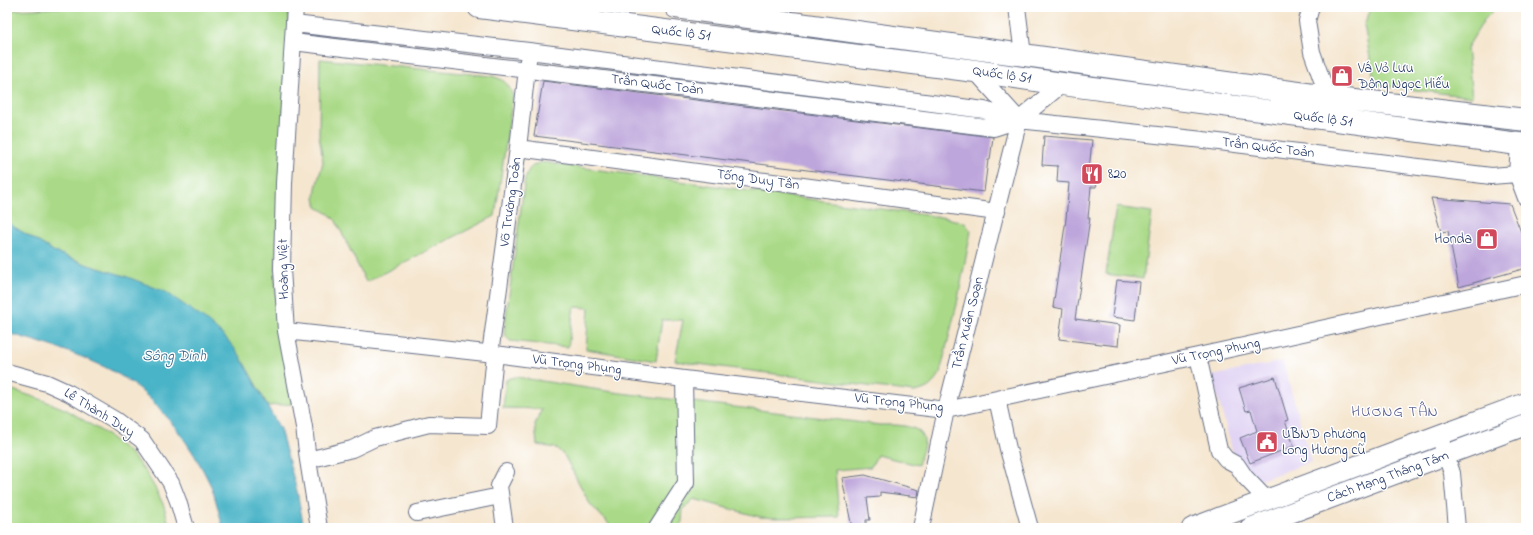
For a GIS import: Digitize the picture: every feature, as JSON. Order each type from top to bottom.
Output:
[{"type":"highway","name":"Quốc lộ 51","points":[[479,7],[975,71],[1062,84],[1522,145]]},
{"type":"highway","name":"Quốc lộ 51","points":[[676,7],[1328,97],[1526,120]]},
{"type":"main road","name":"Cách Mạng Tháng Tám","points":[[1192,528],[1526,403]]},
{"type":"main road","name":"Cách Mạng Tháng Tám","points":[[1250,528],[1526,426]]},
{"type":"street","name":"Hoàng Việt","points":[[295,7],[284,191],[282,269],[286,331],[304,427],[319,528]]},
{"type":"street","points":[[1017,7],[1023,55]]},
{"type":"street","points":[[1311,7],[1307,21],[1312,52],[1328,97]]},
{"type":"street","name":"Trần Quốc Toản","points":[[294,24],[529,51],[857,93],[984,110],[1019,120],[1203,140],[1491,176],[1517,174]]},
{"type":"street","name":"Trần Quốc Toản","points":[[293,42],[687,89],[994,128],[1019,120]]},
{"type":"street","name":"Võ Trường Toản","points":[[308,460],[352,449],[375,438],[429,424],[488,426],[492,354],[529,51]]},
{"type":"street","points":[[687,71],[687,89]]},
{"type":"street","points":[[975,71],[1019,120],[1062,84]]},
{"type":"street","points":[[855,110],[857,93]]},
{"type":"street","name":"Trần Xuân Soạn","points":[[921,528],[946,410],[1019,120]]},
{"type":"street","points":[[1522,145],[1517,174],[1526,198]]},
{"type":"street","name":"Tống Duy Tân","points":[[518,148],[997,212]]},
{"type":"street","name":"Vũ Trọng Phụng","points":[[286,331],[492,354],[684,379],[946,410],[1526,284]]},
{"type":"street","points":[[1198,356],[1219,450],[1226,459],[1237,465],[1245,477],[1267,500]]},
{"type":"street","name":"Lê Thành Duy","points":[[7,372],[47,383],[69,393],[115,420],[142,440],[170,483],[178,501],[186,528]]},
{"type":"street","points":[[657,528],[686,483],[684,379]]},
{"type":"street","points":[[997,399],[1008,449],[1030,528]]},
{"type":"street","points":[[1438,435],[1447,456],[1452,474],[1457,528]]},
{"type":"street","points":[[505,528],[499,486],[506,472]]},
{"type":"street","points":[[417,513],[500,496]]},
{"type":"shaded area","points":[[1283,361],[1311,462],[1255,482],[1233,453],[1212,376]]},
{"type":"green space","points":[[84,7],[281,7],[287,11],[289,17],[275,277],[277,313],[292,404],[268,406],[239,354],[226,338],[125,276],[88,265],[55,252],[11,225],[7,220],[7,10]]},
{"type":"green space","points":[[1372,7],[1497,7],[1484,20],[1467,48],[1472,97],[1375,85],[1364,25]]},
{"type":"green space","points":[[320,59],[492,76],[506,83],[513,96],[495,216],[366,282],[336,221],[329,214],[317,207],[315,198],[323,162],[319,134]]},
{"type":"green space","points":[[542,162],[947,218],[965,223],[971,231],[957,304],[940,373],[930,386],[923,390],[914,392],[675,361],[683,320],[662,320],[656,361],[586,349],[589,308],[574,307],[568,347],[510,341],[505,336],[504,331],[525,179],[530,168]]},
{"type":"green space","points":[[1116,207],[1152,212],[1143,279],[1106,274]]},
{"type":"green space","points":[[516,377],[613,392],[880,425],[900,425],[920,432],[923,437],[924,444],[918,465],[877,455],[871,467],[835,470],[839,517],[760,517],[694,499],[683,509],[682,522],[678,528],[613,528],[590,504],[564,455],[556,448],[537,445],[535,424],[542,409],[503,408],[506,380]]},
{"type":"green space","points":[[7,388],[67,410],[106,434],[131,454],[147,474],[155,488],[164,506],[170,528],[7,528]]},
{"type":"water","name":"Sông Dinh","points":[[7,220],[11,225],[55,252],[166,292],[207,321],[226,338],[239,354],[280,429],[297,491],[304,528],[223,528],[216,500],[203,470],[187,443],[167,417],[145,394],[133,384],[105,367],[55,347],[7,333]]},
{"type":"building","points":[[543,81],[993,137],[990,160],[988,160],[984,192],[534,136]]},
{"type":"building","points":[[1044,136],[1092,140],[1089,171],[1099,173],[1096,187],[1091,187],[1088,218],[1090,218],[1075,319],[1120,325],[1118,346],[1059,339],[1063,309],[1053,307],[1066,219],[1069,183],[1057,182],[1058,166],[1042,165]]},
{"type":"building","name":"Honda","points":[[1431,198],[1510,204],[1526,245],[1526,268],[1459,287],[1448,231],[1441,232]]},
{"type":"building","points":[[1117,280],[1139,282],[1135,320],[1112,317]]},
{"type":"building","points":[[1275,377],[1288,420],[1285,421],[1294,446],[1250,463],[1240,438],[1257,431],[1251,410],[1246,411],[1239,388]]},
{"type":"building","points":[[865,475],[919,490],[918,497],[880,492],[880,497],[867,498],[870,520],[866,520],[866,528],[852,528],[842,478]]},
{"type":"place","name":"Vá Vỏ Lưu Động Ngọc Hiếu","points":[[1342,76]]},
{"type":"place","name":"820","points":[[1092,174]]},
{"type":"place","name":"Honda","points":[[1487,239]]},
{"type":"place","name":"UBND phường Long Hương cũ","points":[[1267,442]]},
{"type":"district","name":"HƯƠNG TÂN","points":[[1395,412]]}]
